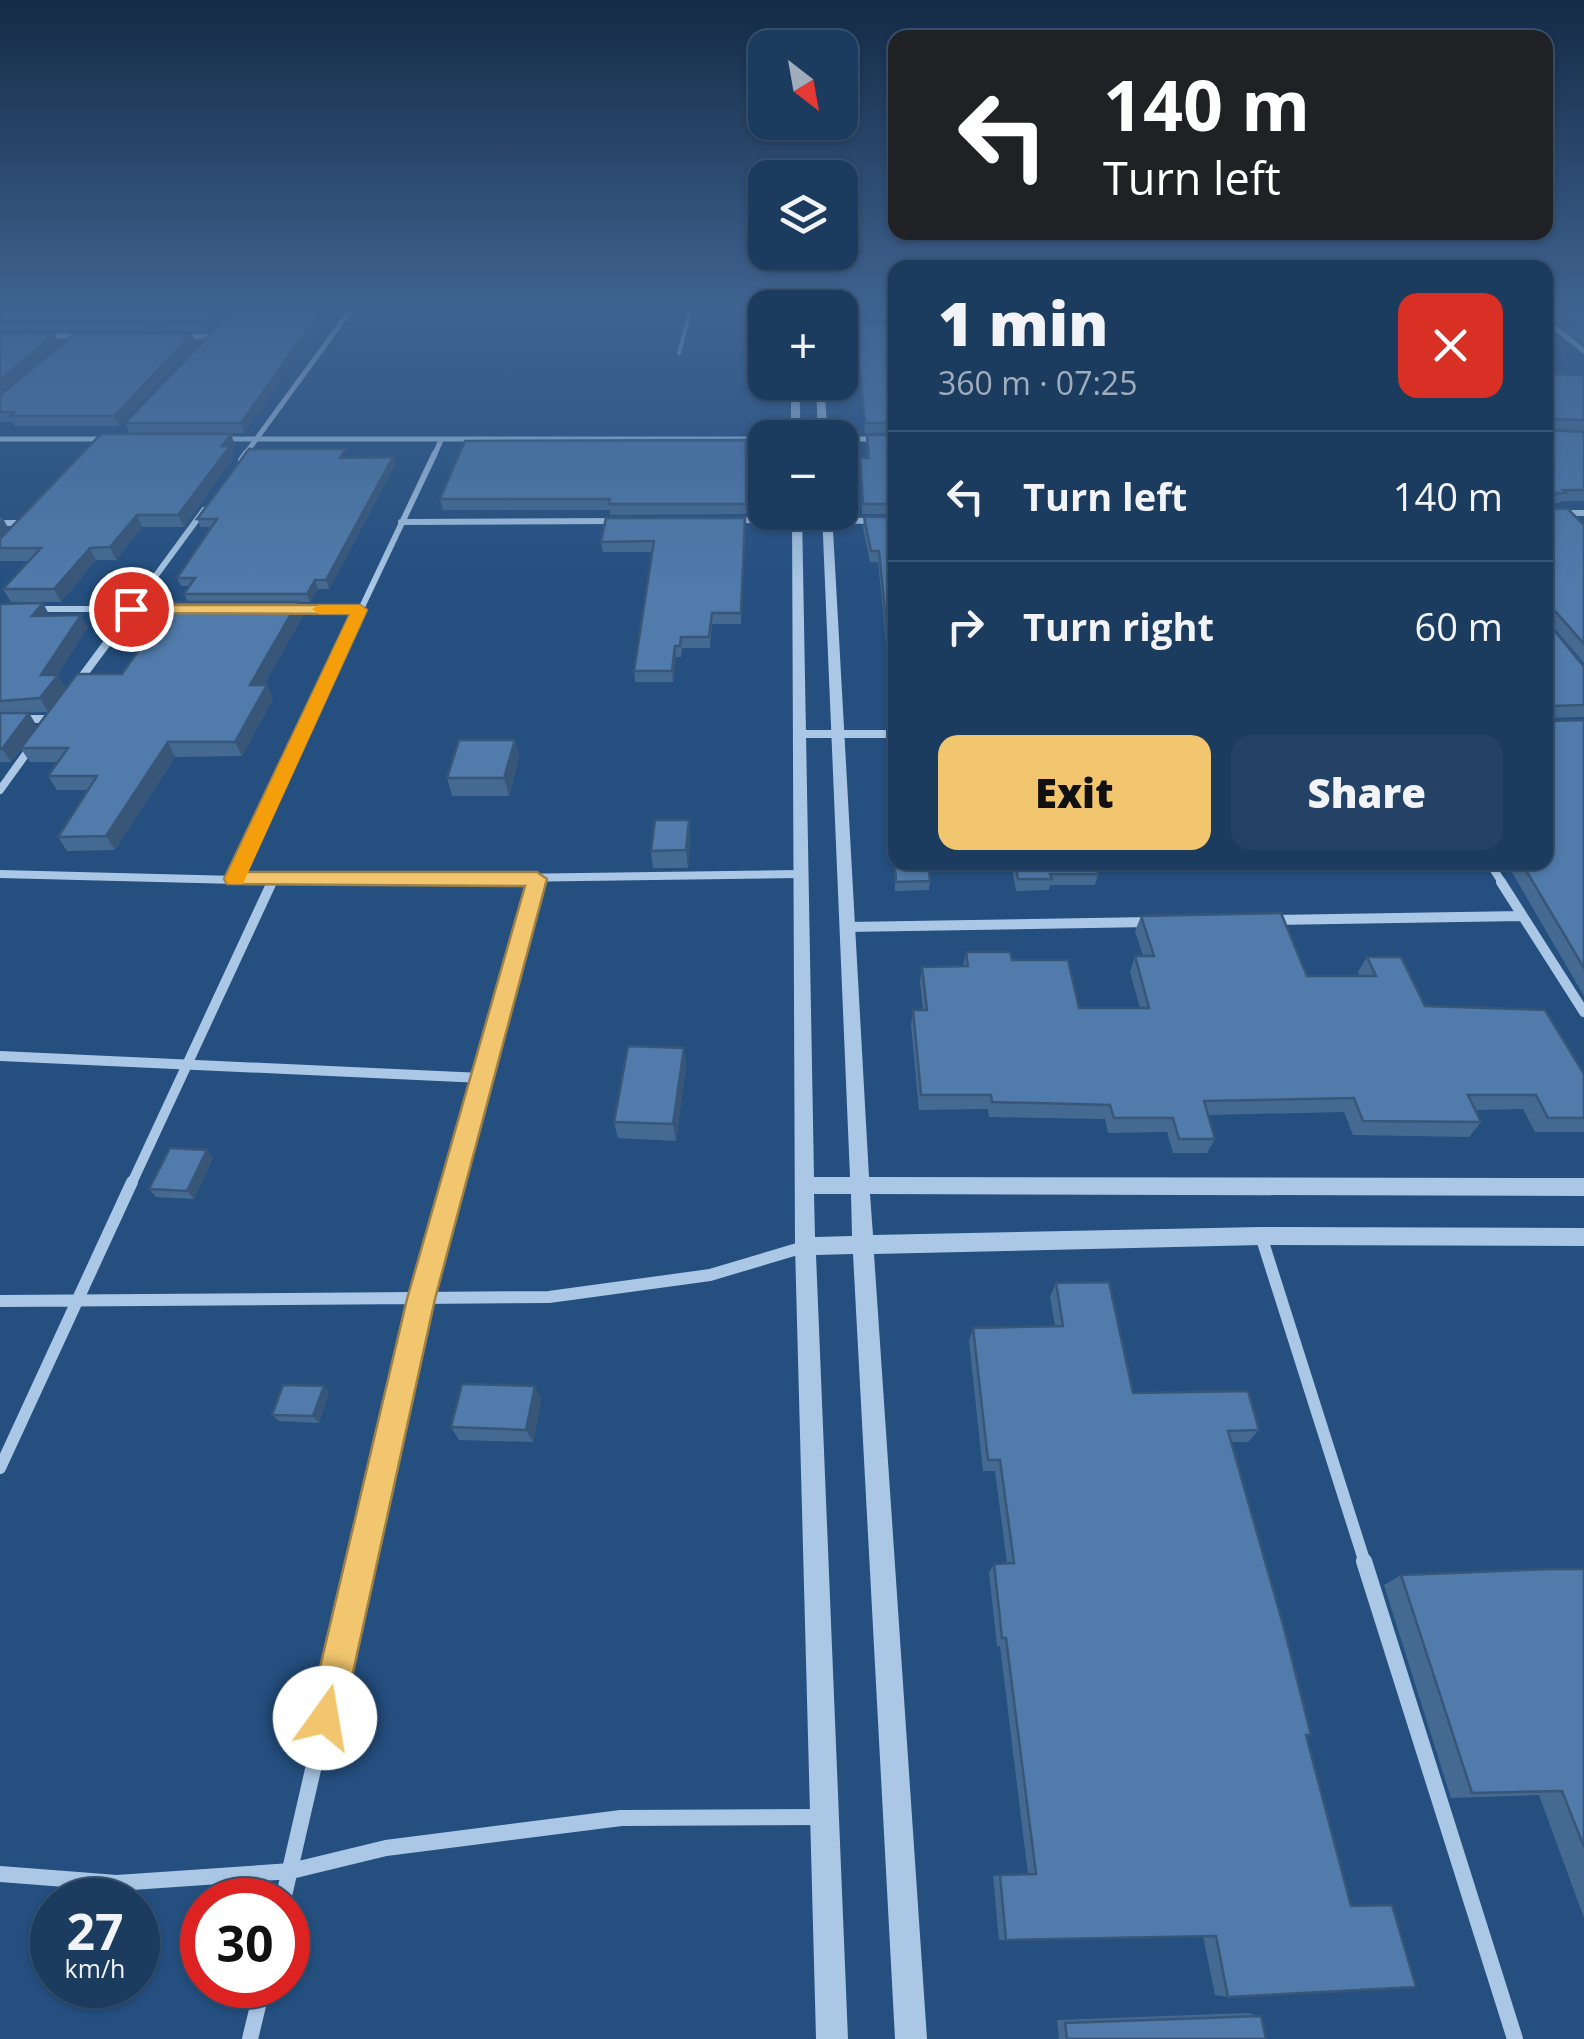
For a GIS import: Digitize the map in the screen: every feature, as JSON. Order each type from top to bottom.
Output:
[{"type":"street","points":[[234,470],[286,399]]},
{"type":"street","points":[[0,439],[115,439]]},
{"type":"street","points":[[204,439],[748,439]]},
{"type":"street","points":[[858,439],[888,439]]},
{"type":"street","points":[[86,454],[98,440]]},
{"type":"street","points":[[234,879],[441,440]]},
{"type":"street","points":[[74,687],[211,501]]},
{"type":"street","points":[[12,537],[37,509]]},
{"type":"street","points":[[1553,513],[1584,513]]},
{"type":"street","points":[[718,520],[748,518]]},
{"type":"street","points":[[858,518],[888,520]]},
{"type":"street","points":[[401,522],[619,521]]},
{"type":"street","points":[[0,523],[24,523]]},
{"type":"street","points":[[797,530],[805,1246],[832,2039]]},
{"type":"street","points":[[828,530],[863,1245],[911,2039]]},
{"type":"street","points":[[19,609],[188,609]]},
{"type":"street","points":[[284,609],[360,610]]},
{"type":"street","points":[[0,790],[63,703]]},
{"type":"street","points":[[0,719],[51,718]]},
{"type":"street","points":[[800,734],[888,734]]},
{"type":"street","points":[[1493,870],[1584,1012]]},
{"type":"street","points":[[0,874],[272,881],[801,874]]},
{"type":"street","points":[[288,1878],[421,1299],[537,879]]},
{"type":"street","points":[[0,1468],[272,881]]},
{"type":"street","points":[[1264,920],[1522,916]]},
{"type":"street","points":[[848,926],[1165,922]]},
{"type":"street","points":[[0,1056],[482,1078]]},
{"type":"street","points":[[806,1185],[1584,1187]]},
{"type":"street","points":[[0,1301],[549,1297],[710,1276],[805,1246],[1261,1236],[1584,1237]]},
{"type":"street","points":[[1261,1236],[1514,2039]]},
{"type":"street","points":[[0,1874],[117,1882],[290,1870],[386,1848],[621,1818],[827,1817]]},
{"type":"street","points":[[250,2039],[257,2008]]},
{"type":"building","points":[[0,399],[130,399],[114,416],[10,416],[14,412],[0,412]]},
{"type":"building","points":[[148,399],[258,399],[241,423],[125,423]]},
{"type":"building","points":[[863,399],[888,399],[888,423],[865,423]]},
{"type":"building","points":[[1553,399],[1584,399],[1584,420],[1553,419]]},
{"type":"building","points":[[1553,430],[1584,432],[1584,490],[1563,490],[1566,493],[1553,493]]},
{"type":"building","points":[[101,434],[231,434],[222,446],[230,446],[178,515],[137,515],[110,547],[90,548],[54,589],[3,589],[41,548],[0,548],[0,539]]},
{"type":"building","points":[[867,435],[888,435],[888,504],[863,504],[860,458],[869,458]]},
{"type":"building","points":[[746,440],[746,504],[440,499],[465,441]]},
{"type":"building","points":[[249,449],[346,449],[340,458],[393,457],[326,580],[315,580],[307,594],[184,594],[195,578],[177,578],[217,519],[197,519]]},
{"type":"building","points":[[1553,509],[1568,509],[1584,525],[1584,644],[1556,612]]},
{"type":"building","points":[[864,517],[888,517],[888,632],[879,551],[871,551]]},
{"type":"building","points":[[606,518],[745,518],[741,613],[712,613],[709,637],[681,637],[680,646],[675,646],[672,671],[634,671],[654,541],[601,542]]},
{"type":"building","points":[[172,602],[298,602],[250,685],[267,685],[235,742],[168,742],[106,836],[58,837],[97,776],[48,776],[68,748],[21,748],[77,674],[122,674]]},
{"type":"building","points":[[43,603],[32,616],[81,615],[41,675],[58,675],[40,698],[0,701],[0,604]]},
{"type":"building","points":[[1553,629],[1584,667],[1584,705],[1553,706]]},
{"type":"building","points":[[0,713],[29,713],[2,749],[0,749]]},
{"type":"building","points":[[1584,720],[1584,968],[1526,870],[1553,870],[1553,721]]},
{"type":"building","points":[[459,740],[515,740],[504,778],[447,778]]},
{"type":"building","points":[[655,820],[689,820],[686,850],[651,851]]},
{"type":"building","points":[[895,870],[929,870],[930,881],[896,882]]},
{"type":"building","points":[[1016,870],[1097,870],[1098,874],[1050,874],[1052,879],[1018,879]]},
{"type":"building","points":[[1281,913],[1307,976],[1376,976],[1367,957],[1401,957],[1425,1006],[1545,1010],[1584,1074],[1584,1118],[1548,1118],[1536,1095],[1468,1095],[1481,1122],[1363,1121],[1354,1098],[1204,1101],[1215,1139],[1179,1139],[1173,1118],[1114,1118],[1110,1105],[992,1102],[991,1095],[921,1095],[913,1010],[927,1010],[922,967],[968,966],[966,952],[1010,952],[1012,960],[1068,960],[1079,1008],[1149,1008],[1135,956],[1154,956],[1141,916]]},
{"type":"building","points":[[628,1046],[684,1048],[673,1124],[614,1122]]},
{"type":"building","points":[[170,1148],[207,1150],[187,1191],[149,1189]]},
{"type":"building","points":[[1109,1282],[1133,1393],[1248,1391],[1259,1430],[1228,1431],[1284,1628],[1311,1735],[1306,1735],[1351,1906],[1392,1905],[1416,1987],[1228,1997],[1216,1936],[1006,1940],[1000,1875],[1036,1874],[994,1564],[1014,1563],[1000,1460],[988,1460],[973,1328],[1063,1326],[1056,1283]]},
{"type":"building","points":[[462,1384],[535,1386],[526,1430],[451,1427]]},
{"type":"building","points":[[283,1385],[324,1386],[313,1416],[272,1415]]},
{"type":"building","points":[[1584,1569],[1584,1847],[1562,1791],[1472,1793],[1401,1575]]},
{"type":"building","points":[[1261,2016],[1266,2039],[1067,2039],[1065,2023]]},
{"type":"slow traffic","points":[[235,879],[360,610],[319,609]]},
{"type":"route","points":[[131,609],[360,610],[234,879],[537,879],[421,1299],[325,1718]]}]
